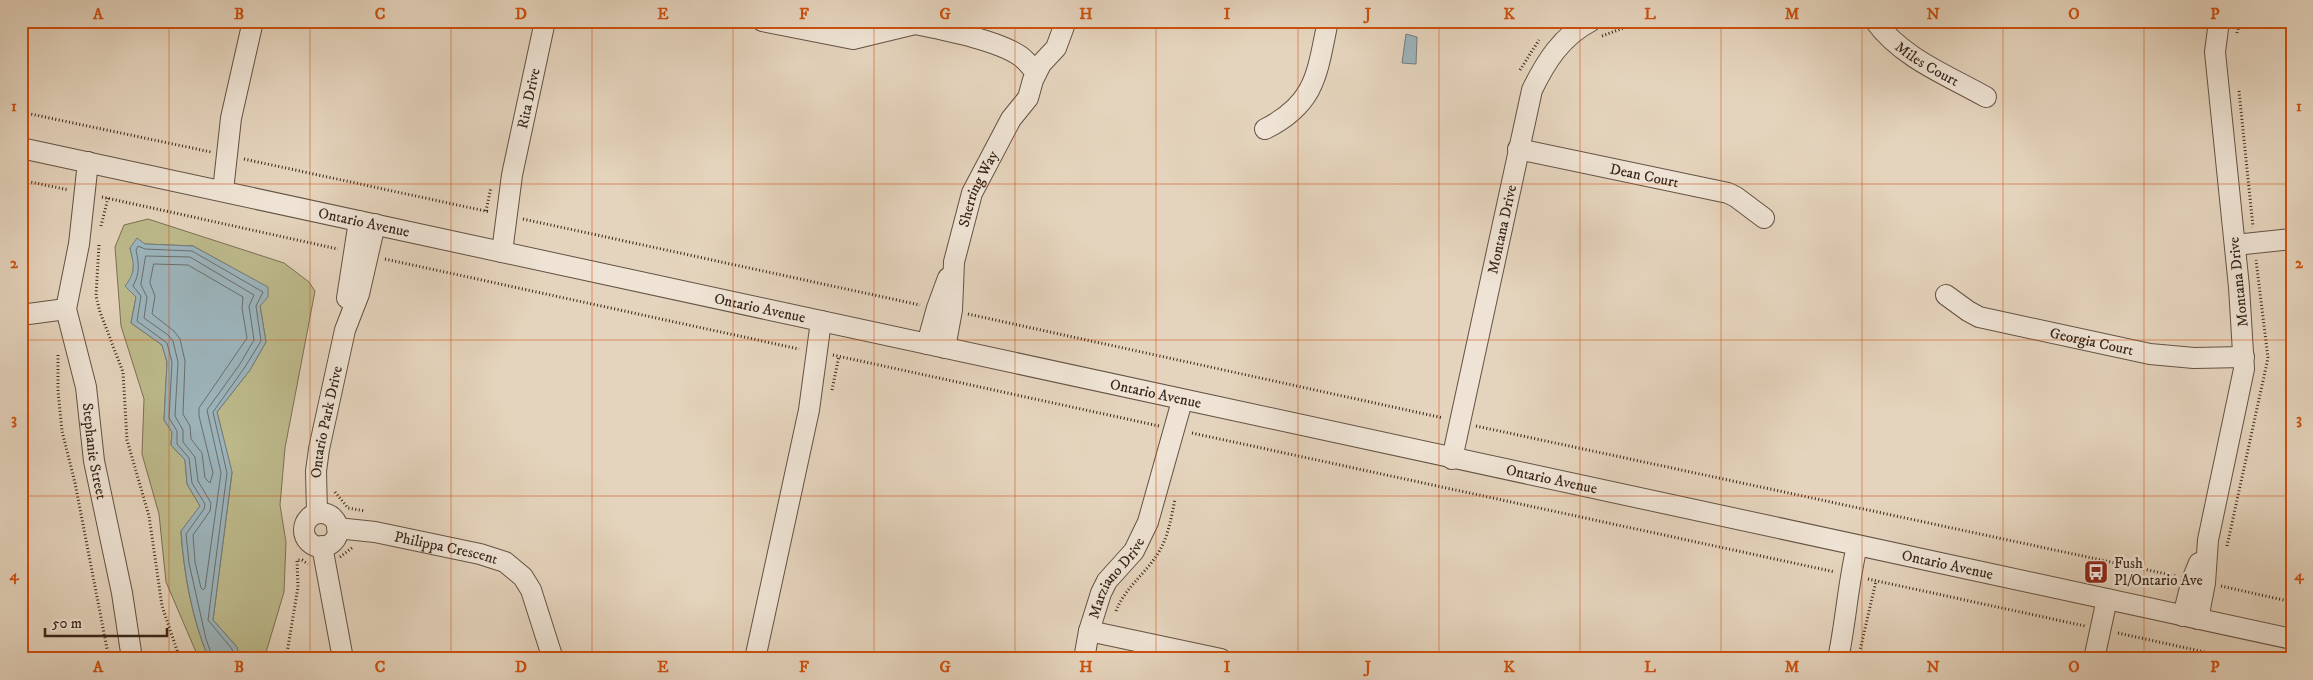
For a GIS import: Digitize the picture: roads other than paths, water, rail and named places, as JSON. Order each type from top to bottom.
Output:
[{"type":"street","points":[[215,190],[252,21]]},
{"type":"street","name":"Rita Drive","points":[[495,250],[545,21]]},
{"type":"street","points":[[762,21],[852,39],[915,23],[982,41],[1008,62],[1029,69]]},
{"type":"street","points":[[1265,128],[1292,112],[1303,101],[1311,88],[1328,21]]},
{"type":"street","name":"Miles Court","points":[[1875,21],[1896,46],[1986,96]]},
{"type":"street","name":"Montana Drive","points":[[2190,618],[2242,385],[2244,357],[2235,245],[2215,52],[2219,21]]},
{"type":"street","name":"Sherring Way","points":[[936,346],[954,262],[972,193],[1011,120],[1028,98],[1029,69],[1056,48],[1064,24]]},
{"type":"street","name":"Montana Drive","points":[[1452,458],[1469,424],[1518,149],[1532,90],[1540,72],[1561,43],[1593,30]]},
{"type":"street","name":"Ontario Avenue","points":[[21,148],[2292,640]]},
{"type":"street","name":"Dean Court","points":[[1518,149],[1728,193],[1764,218]]},
{"type":"street","name":"Stephanie Street","points":[[95,164],[96,196],[78,244],[66,310],[86,387],[94,461],[122,593],[132,659]]},
{"type":"street","name":"Ontario Park Drive","points":[[317,513],[316,471],[319,449],[345,330],[360,294],[361,255],[367,223]]},
{"type":"street","points":[[2235,245],[2292,239]]},
{"type":"street","name":"Georgia Court","points":[[1946,295],[1968,312],[1979,316],[2150,354],[2194,358],[2244,357]]},
{"type":"street","points":[[21,315],[66,310]]},
{"type":"street","points":[[755,659],[828,322]]},
{"type":"street","name":"Marziano Drive","points":[[1084,659],[1089,631],[1104,587],[1142,538],[1153,500],[1174,399]]},
{"type":"street","points":[[323,554],[332,542],[337,528],[336,523],[328,515],[317,513],[307,519],[304,530],[307,540],[317,546],[323,554],[343,659]]},
{"type":"street","name":"Philippa Crescent","points":[[337,528],[375,532],[480,554],[505,562],[523,577],[531,590],[553,659]]},
{"type":"street","points":[[1838,659],[1847,616],[1862,578],[1862,547]]},
{"type":"street","points":[[2094,659],[2107,599]]},
{"type":"street","points":[[1089,631],[1221,659]]},
{"type":"water","points":[[1406,34],[1417,37],[1416,64],[1402,63]]},
{"type":"water","points":[[137,238],[145,244],[193,246],[268,287],[268,297],[260,306],[266,342],[250,370],[217,412],[232,472],[213,620],[237,647],[240,659],[209,659],[193,612],[184,564],[181,531],[200,506],[187,484],[185,460],[171,445],[172,432],[164,420],[167,362],[162,345],[131,323],[136,297],[125,286],[131,277],[133,268],[130,248]]},
{"type":"place","name":"Fush Pl/Ontario Ave","points":[[2096,572]]}]
